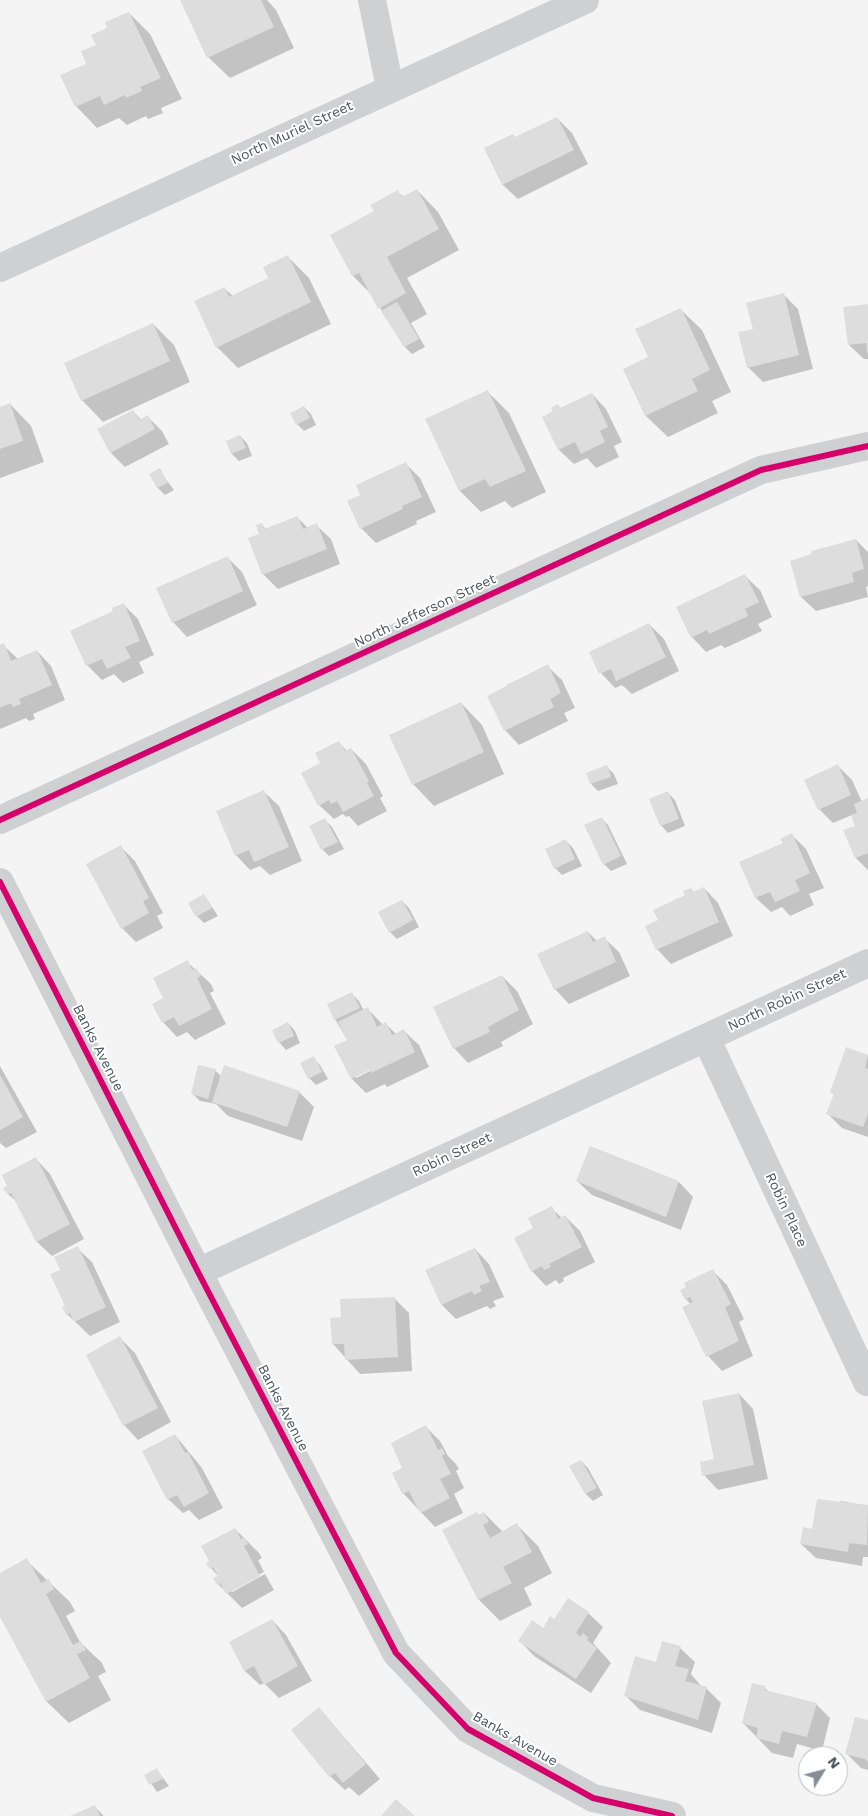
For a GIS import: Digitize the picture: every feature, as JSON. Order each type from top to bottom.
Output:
[{"type":"street","points":[[372,0],[390,88]]},
{"type":"street","name":"North Muriel Street","points":[[0,268],[585,0]]},
{"type":"street","name":"North Jefferson Street","points":[[0,820],[761,470],[868,446]]},
{"type":"street","name":"Banks Avenue","points":[[0,882],[198,1272],[396,1653],[468,1729],[593,1798],[672,1816]]},
{"type":"street","name":"North Robin Street","points":[[706,1038],[868,963]]},
{"type":"street","name":"Robin Street","points":[[198,1272],[706,1038]]},
{"type":"street","name":"Robin Place","points":[[706,1038],[866,1382]]},
{"type":"building","points":[[180,0],[261,0],[274,27],[207,58]]},
{"type":"building","points":[[129,12],[161,78],[140,87],[142,91],[126,98],[125,95],[104,105],[100,96],[75,107],[60,75],[86,64],[81,51],[96,45],[91,35],[107,28],[105,22]]},
{"type":"building","points":[[557,117],[574,150],[502,185],[484,148],[513,134],[515,137]]},
{"type":"building","points":[[417,189],[439,229],[387,257],[406,293],[378,309],[359,273],[352,276],[330,235],[374,211],[370,205],[398,190],[402,197]]},
{"type":"building","points":[[288,255],[311,302],[216,348],[194,301],[225,287],[229,297],[268,278],[263,267]]},
{"type":"building","points":[[784,293],[799,355],[747,368],[738,332],[753,329],[746,303]]},
{"type":"building","points":[[397,302],[419,339],[404,347],[381,311]]},
{"type":"building","points":[[868,304],[867,353],[866,343],[848,345],[843,307]]},
{"type":"building","points":[[681,308],[710,370],[692,379],[698,391],[645,416],[623,369],[648,357],[635,329]]},
{"type":"building","points":[[153,323],[170,361],[81,401],[64,363]]},
{"type":"building","points":[[488,390],[526,471],[490,487],[485,479],[459,491],[425,419]]},
{"type":"building","points":[[592,393],[608,427],[600,431],[605,442],[581,454],[575,442],[558,450],[542,417],[553,411],[551,408],[558,404],[560,408]]},
{"type":"building","points":[[10,403],[23,441],[0,449],[0,407]]},
{"type":"building","points":[[304,406],[310,418],[296,425],[290,413]]},
{"type":"building","points":[[133,410],[139,420],[148,415],[155,429],[110,453],[97,429]]},
{"type":"building","points":[[240,435],[246,448],[231,454],[226,441]]},
{"type":"building","points":[[406,462],[422,497],[402,506],[403,509],[360,529],[347,501],[360,495],[356,485]]},
{"type":"building","points":[[160,468],[168,483],[157,488],[149,474]]},
{"type":"building","points":[[298,516],[303,529],[317,523],[327,549],[262,575],[248,538],[259,534],[256,525],[262,523],[264,529]]},
{"type":"building","points":[[856,539],[864,569],[852,573],[854,582],[800,597],[790,561],[812,554],[811,551]]},
{"type":"building","points":[[228,556],[243,591],[172,623],[156,588]]},
{"type":"building","points":[[745,574],[759,602],[745,609],[748,616],[709,634],[707,630],[691,638],[676,607]]},
{"type":"building","points":[[124,603],[140,641],[125,647],[131,658],[107,669],[102,659],[86,666],[70,631],[113,611],[112,608]]},
{"type":"building","points":[[649,623],[666,657],[616,681],[611,669],[599,674],[589,652]]},
{"type":"building","points":[[4,643],[11,661],[37,650],[52,685],[19,699],[21,704],[13,707],[11,703],[0,708],[0,645]]},
{"type":"building","points":[[548,664],[561,693],[550,699],[554,707],[504,731],[487,696]]},
{"type":"building","points":[[461,702],[484,752],[412,785],[389,735]]},
{"type":"building","points":[[339,741],[345,751],[351,748],[369,781],[367,783],[374,796],[343,812],[337,801],[331,804],[329,800],[318,806],[301,773],[320,763],[315,753]]},
{"type":"building","points":[[838,764],[851,795],[818,810],[804,780]]},
{"type":"building","points":[[607,765],[611,777],[590,784],[586,773]]},
{"type":"building","points":[[264,790],[289,847],[254,862],[249,850],[235,856],[216,811]]},
{"type":"building","points":[[668,791],[679,819],[660,826],[649,799]]},
{"type":"building","points":[[868,798],[868,853],[855,858],[843,830],[855,826],[851,815],[857,813],[854,804]]},
{"type":"building","points":[[602,817],[621,856],[603,865],[584,825]]},
{"type":"building","points":[[325,818],[338,842],[321,850],[309,826]]},
{"type":"building","points":[[792,833],[810,873],[795,880],[800,891],[775,902],[770,892],[755,898],[739,862],[783,843],[780,839]]},
{"type":"building","points":[[566,839],[575,859],[554,869],[545,849]]},
{"type":"building","points":[[121,845],[149,898],[143,901],[149,913],[121,929],[86,864]]},
{"type":"building","points":[[704,887],[719,922],[656,950],[645,926],[658,920],[653,910],[685,895],[683,891],[691,888],[693,892]]},
{"type":"building","points":[[204,894],[212,908],[196,917],[188,903]]},
{"type":"building","points":[[402,900],[413,920],[389,933],[378,912]]},
{"type":"building","points":[[588,931],[593,942],[605,936],[616,962],[554,990],[537,954]]},
{"type":"building","points":[[188,960],[192,970],[196,968],[201,976],[197,978],[212,1009],[179,1026],[174,1017],[162,1023],[152,1004],[163,998],[153,978]]},
{"type":"building","points":[[502,975],[519,1010],[488,1027],[490,1032],[453,1049],[433,1007]]},
{"type":"building","points":[[352,992],[360,1008],[334,1020],[327,1004]]},
{"type":"building","points":[[368,1007],[377,1027],[386,1022],[392,1035],[404,1029],[415,1052],[371,1073],[370,1070],[351,1079],[334,1046],[347,1040],[338,1022]]},
{"type":"building","points":[[288,1022],[294,1036],[278,1043],[272,1030]]},
{"type":"building","points":[[846,1047],[868,1055],[865,1068],[868,1069],[868,1114],[863,1127],[826,1114],[834,1094],[830,1092]]},
{"type":"building","points":[[314,1056],[322,1072],[308,1079],[300,1063]]},
{"type":"building","points":[[198,1065],[216,1069],[208,1099],[191,1094]]},
{"type":"building","points":[[224,1065],[300,1091],[287,1127],[212,1102]]},
{"type":"building","points":[[0,1075],[23,1117],[0,1130]]},
{"type":"building","points":[[590,1146],[679,1181],[666,1217],[576,1181]]},
{"type":"building","points":[[36,1157],[70,1224],[36,1242],[11,1193],[7,1194],[3,1188],[7,1186],[2,1175]]},
{"type":"building","points":[[552,1206],[558,1219],[565,1215],[582,1247],[549,1264],[551,1267],[544,1270],[542,1266],[531,1272],[514,1238],[533,1228],[528,1218]]},
{"type":"building","points":[[78,1246],[106,1307],[74,1322],[70,1313],[66,1315],[62,1307],[65,1306],[50,1274],[60,1270],[54,1257]]},
{"type":"building","points":[[475,1248],[490,1282],[479,1286],[482,1291],[474,1295],[472,1291],[441,1305],[425,1270]]},
{"type":"building","points":[[713,1269],[731,1304],[725,1307],[739,1341],[706,1357],[682,1307],[693,1302],[690,1297],[685,1300],[680,1290],[686,1287],[684,1283]]},
{"type":"building","points":[[395,1297],[398,1357],[345,1360],[344,1344],[332,1344],[330,1318],[341,1317],[340,1299]]},
{"type":"building","points":[[120,1336],[158,1408],[123,1426],[86,1355]]},
{"type":"building","points":[[739,1393],[754,1465],[702,1476],[700,1462],[714,1459],[702,1401]]},
{"type":"building","points":[[426,1425],[438,1450],[442,1448],[445,1454],[442,1456],[451,1474],[440,1479],[450,1498],[420,1513],[409,1491],[402,1494],[392,1473],[402,1468],[391,1443]]},
{"type":"building","points":[[175,1434],[185,1453],[188,1452],[209,1493],[184,1507],[177,1495],[167,1500],[142,1451]]},
{"type":"building","points":[[581,1460],[597,1488],[585,1494],[569,1466]]},
{"type":"building","points":[[817,1499],[868,1505],[867,1545],[849,1543],[848,1552],[800,1544],[803,1527],[812,1529]]},
{"type":"building","points":[[477,1512],[478,1515],[484,1512],[489,1522],[483,1525],[490,1538],[517,1523],[532,1552],[503,1567],[512,1583],[478,1600],[442,1530]]},
{"type":"building","points":[[235,1528],[241,1539],[244,1537],[248,1544],[244,1546],[260,1576],[226,1594],[220,1583],[217,1585],[213,1578],[218,1576],[213,1567],[210,1569],[206,1563],[209,1561],[201,1546]]},
{"type":"building","points":[[27,1558],[41,1583],[49,1579],[54,1589],[46,1594],[73,1645],[81,1641],[86,1650],[77,1654],[90,1678],[46,1702],[0,1617],[0,1573]]},
{"type":"building","points":[[568,1598],[589,1612],[576,1633],[581,1637],[583,1633],[588,1637],[587,1640],[597,1648],[576,1679],[518,1641],[532,1620],[543,1628],[550,1616],[554,1619]]},
{"type":"building","points":[[272,1619],[298,1666],[264,1685],[254,1666],[244,1671],[229,1642]]},
{"type":"building","points":[[662,1641],[681,1646],[675,1666],[689,1669],[685,1681],[707,1687],[698,1720],[624,1696],[635,1656],[656,1662]]},
{"type":"building","points":[[752,1683],[765,1686],[765,1690],[817,1703],[807,1737],[782,1731],[779,1744],[756,1738],[758,1728],[742,1723]]},
{"type":"building","points":[[319,1707],[366,1764],[343,1783],[335,1773],[329,1777],[291,1730]]},
{"type":"building","points":[[855,1717],[868,1720],[868,1762],[865,1759],[848,1755],[847,1746]]},
{"type":"building","points":[[157,1768],[163,1779],[149,1785],[144,1775]]},
{"type":"building","points":[[396,1799],[415,1816],[381,1816]]},
{"type":"building","points":[[95,1805],[100,1816],[70,1816]]},
{"type":"cycle path","points":[[0,820],[761,470],[868,446]]},
{"type":"cycle path","points":[[0,882],[198,1272],[396,1653],[468,1729],[593,1798],[672,1816]]}]
